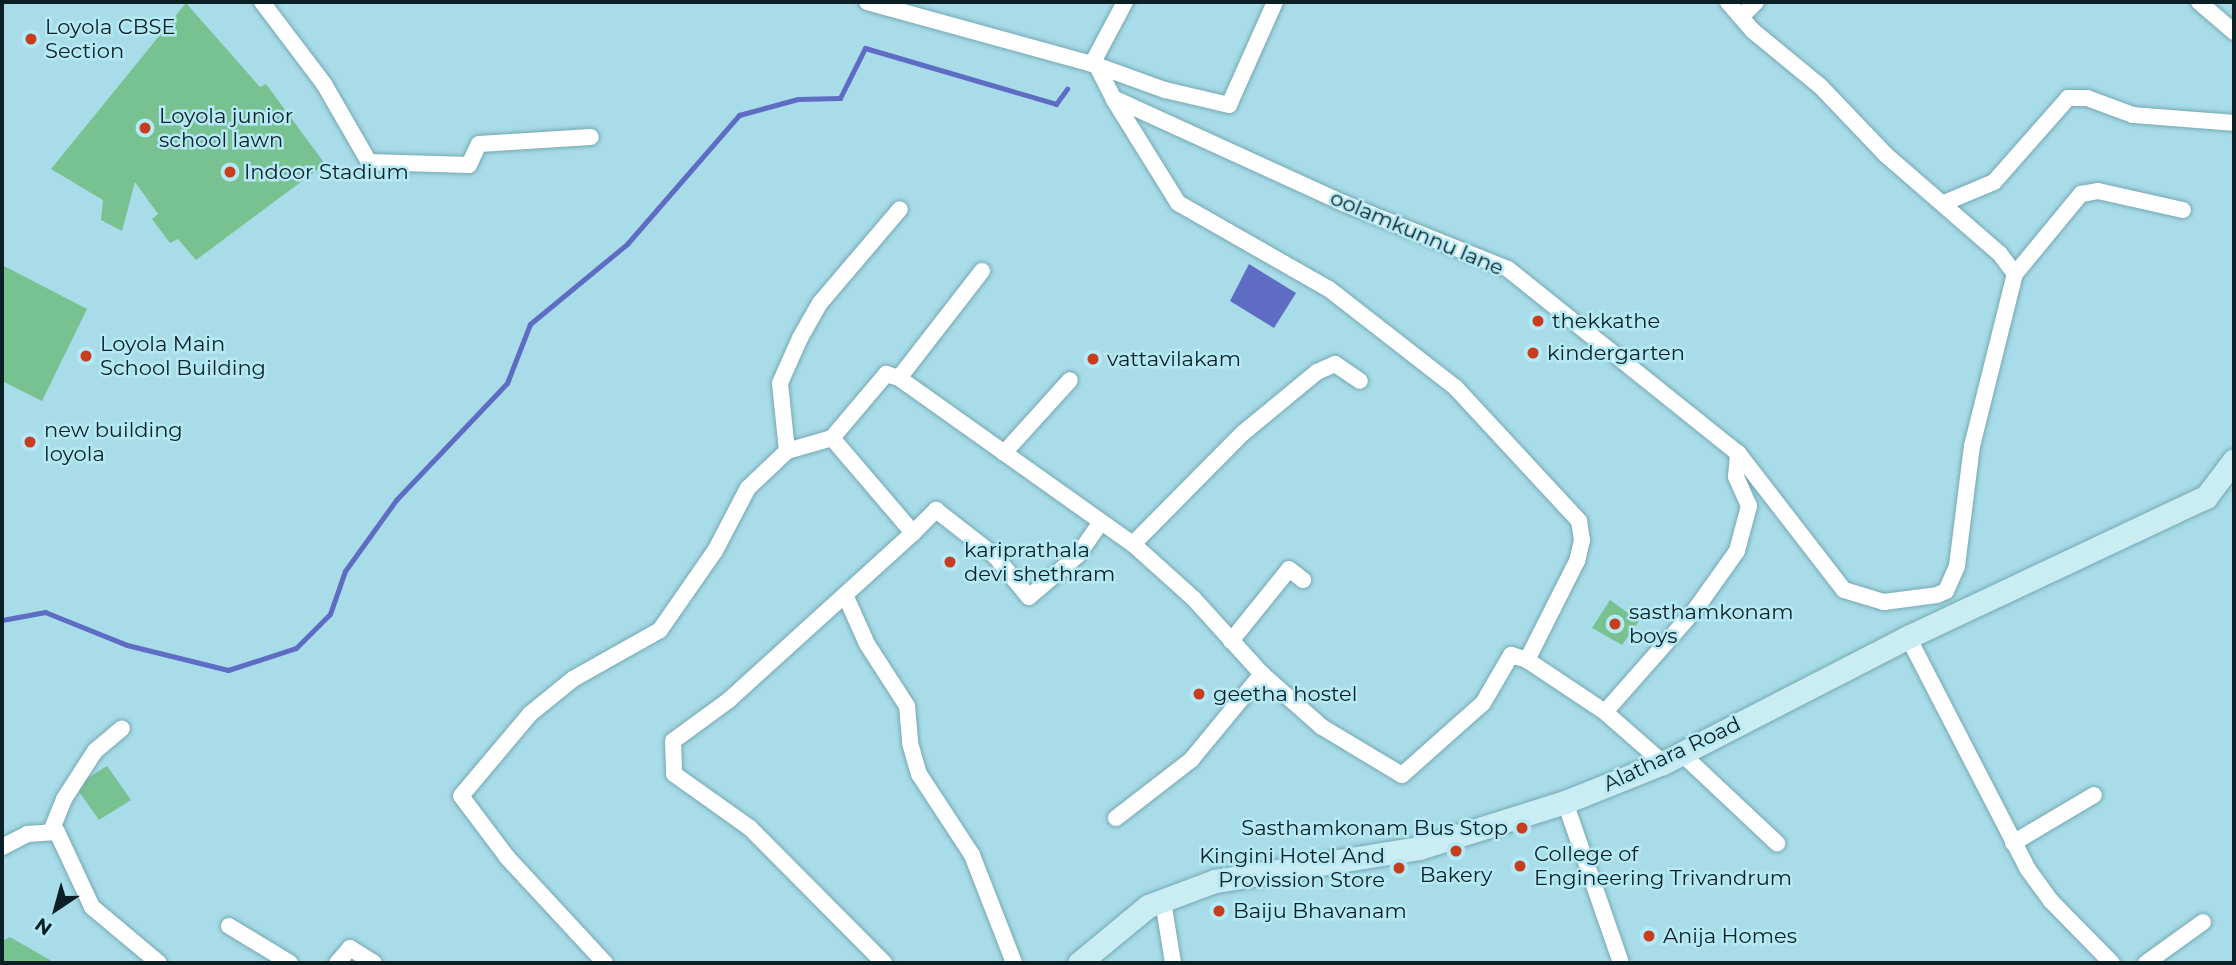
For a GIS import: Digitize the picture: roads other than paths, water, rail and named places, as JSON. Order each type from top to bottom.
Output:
[{"type":"street","points":[[262,2],[324,84],[369,162],[469,165],[480,144],[591,136]]},
{"type":"street","points":[[867,2],[1229,105],[1275,2]]},
{"type":"street","points":[[1095,66],[1125,2]]},
{"type":"street","points":[[1728,2],[1741,17],[1820,86],[1886,155],[1944,202],[2000,254],[2015,274],[2081,194],[2098,191],[2183,210]]},
{"type":"street","points":[[1741,17],[1756,2]]},
{"type":"street","points":[[2199,2],[2234,32]]},
{"type":"street","points":[[1095,66],[1178,203],[1329,289],[1455,387],[1578,521],[1582,540],[1577,561],[1527,660]]},
{"type":"street","points":[[1944,202],[1994,182],[2068,98],[2087,97],[2133,115],[2234,123]]},
{"type":"street","name":"oolamkunnu lane","points":[[1113,98],[1343,202],[1508,270],[1738,453],[1844,590],[1884,602],[1937,595],[1946,591],[1957,566],[1972,446],[2015,274]]},
{"type":"street","points":[[787,451],[780,383],[800,338],[820,303],[900,209]]},
{"type":"street","points":[[899,378],[982,271]]},
{"type":"street","points":[[1133,544],[1243,433],[1317,372],[1335,364],[1360,381]]},
{"type":"street","points":[[605,963],[507,857],[461,796],[468,782],[530,714],[573,678],[660,630],[715,551],[748,488],[787,451],[832,438],[886,374],[899,378],[1133,544],[1262,674],[1322,727],[1402,775],[1483,703],[1511,655],[1527,660],[1672,758],[1777,844]]},
{"type":"street","points":[[1004,453],[1070,380]]},
{"type":"street","points":[[832,438],[913,533]]},
{"type":"street","points":[[1605,712],[1695,610],[1737,551],[1749,506],[1737,477],[1738,453]]},
{"type":"street","name":"Alathara Road","points":[[1079,963],[1124,922],[1163,901],[1215,881],[1419,848],[1565,802],[1672,758],[1908,637],[2206,497],[2234,460]]},
{"type":"street","points":[[884,963],[760,836],[674,775],[673,741],[729,700],[846,597],[936,510],[995,556],[1029,597],[1077,555],[1101,522]]},
{"type":"street","points":[[1231,641],[1289,569],[1303,580]]},
{"type":"street","points":[[846,597],[867,644],[907,706],[910,743],[919,774],[972,855],[1014,963]]},
{"type":"street","points":[[1908,637],[2013,843],[2051,901],[2112,963]]},
{"type":"street","points":[[1116,818],[1191,760],[1262,674]]},
{"type":"street","points":[[52,829],[64,799],[95,751],[122,728]]},
{"type":"street","points":[[2013,843],[2094,795]]},
{"type":"street","points":[[1565,802],[1621,963]]},
{"type":"street","points":[[2,847],[24,834],[52,829],[62,837],[92,907],[159,963]]},
{"type":"street","points":[[1163,901],[1173,963]]},
{"type":"street","points":[[2146,963],[2203,922]]},
{"type":"street","points":[[229,926],[290,963]]},
{"type":"street","points":[[337,963],[350,948],[374,963]]},
{"type":"water","points":[[1249,264],[1296,293],[1274,328],[1230,301]]},
{"type":"waterway","points":[[2,620],[45,612],[127,645],[228,670],[296,648],[330,614],[345,571],[396,500],[507,383],[530,324],[627,244],[739,115],[798,99],[840,98],[865,48],[1056,104],[1067,89]]},
{"type":"place","name":"Loyola CBSE Section","points":[[31,39]]},
{"type":"place","name":"Loyola junior school lawn","points":[[145,128]]},
{"type":"place","name":"Indoor Stadium","points":[[230,172]]},
{"type":"place","name":"thekkathe","points":[[1538,321]]},
{"type":"place","name":"kindergarten","points":[[1533,353]]},
{"type":"place","name":"Loyola Main School Building","points":[[86,356]]},
{"type":"place","name":"vattavilakam","points":[[1093,359]]},
{"type":"place","name":"new building loyola","points":[[30,442]]},
{"type":"place","name":"kariprathala devi shethram","points":[[950,562]]},
{"type":"place","name":"sasthamkonam boys","points":[[1615,624]]},
{"type":"place","name":"geetha hostel","points":[[1199,694]]},
{"type":"place","name":"Sasthamkonam Bus Stop","points":[[1522,828]]},
{"type":"place","name":"Bakery","points":[[1456,851]]},
{"type":"place","name":"College of Engineering Trivandrum","points":[[1520,866]]},
{"type":"place","name":"Kingini Hotel And Provission Store","points":[[1399,868]]},
{"type":"place","name":"Baiju Bhavanam","points":[[1219,911]]},
{"type":"place","name":"Anija Homes","points":[[1649,936]]}]
